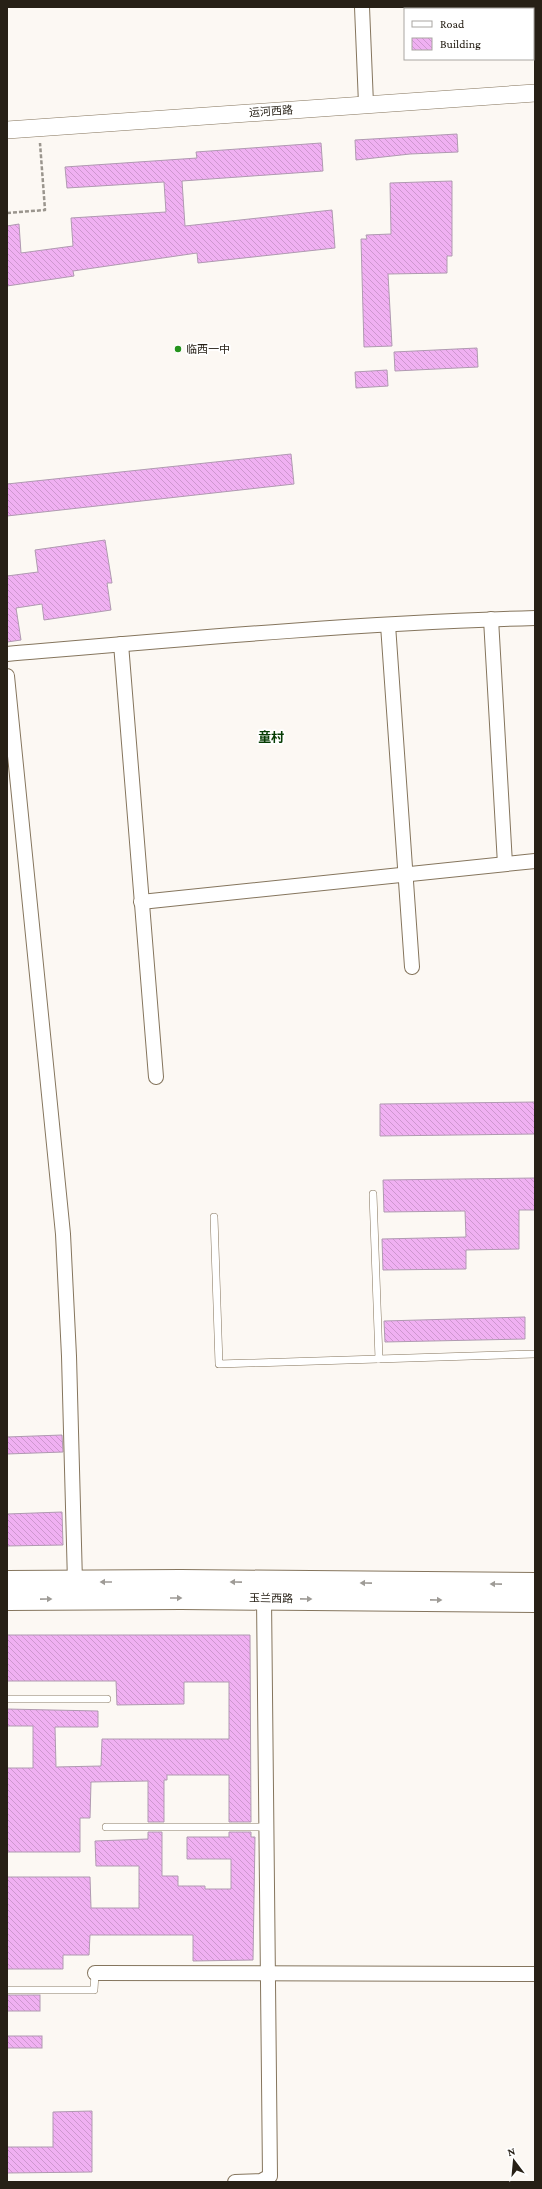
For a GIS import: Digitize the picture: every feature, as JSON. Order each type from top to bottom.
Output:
[{"type":"highway","name":"玉兰西路","points":[[7,1582],[535,1584]]},
{"type":"highway","name":"玉兰西路","points":[[7,1599],[264,1598],[535,1601]]},
{"type":"street","points":[[362,7],[366,104]]},
{"type":"street","name":"运河西路","points":[[7,130],[535,93]]},
{"type":"street","points":[[7,654],[121,644],[388,625],[535,618]]},
{"type":"street","points":[[491,620],[505,864]]},
{"type":"street","points":[[388,625],[407,874],[412,967]]},
{"type":"street","points":[[121,644],[156,1077]]},
{"type":"street","points":[[7,676],[63,1234],[69,1356],[75,1582]]},
{"type":"street","points":[[141,902],[535,861]]},
{"type":"street","points":[[235,2182],[261,2181],[270,2176],[264,1598]]},
{"type":"street","points":[[95,1973],[535,1974]]},
{"type":"lane","points":[[373,1194],[380,1359]]},
{"type":"lane","points":[[214,1218],[219,1364],[535,1354]]},
{"type":"lane","points":[[7,1699],[106,1698]]},
{"type":"lane","points":[[106,1827],[267,1827]]},
{"type":"lane","points":[[7,1990],[94,1990],[95,1973]]},
{"type":"path","points":[[7,213],[45,210],[39,128]]},
{"type":"building","points":[[457,134],[458,152],[410,154],[356,160],[355,140]]},
{"type":"building","points":[[321,143],[323,171],[182,181],[185,226],[332,210],[335,248],[198,263],[197,253],[73,271],[74,276],[7,286],[7,226],[19,224],[21,253],[73,246],[71,218],[166,212],[164,182],[67,188],[65,167],[197,158],[196,152]]},
{"type":"building","points":[[452,181],[452,256],[447,256],[447,273],[388,274],[392,346],[364,347],[361,239],[367,239],[366,235],[391,234],[390,183]]},
{"type":"building","points":[[477,348],[478,367],[395,371],[394,352]]},
{"type":"building","points":[[387,370],[388,386],[356,388],[355,372]]},
{"type":"building","points":[[291,454],[294,484],[7,516],[7,484]]},
{"type":"building","points":[[105,540],[112,583],[107,583],[111,610],[44,620],[42,604],[16,608],[21,640],[7,642],[7,576],[38,572],[35,550]]},
{"type":"building","points":[[535,1102],[535,1134],[380,1136],[380,1104]]},
{"type":"building","points":[[535,1178],[535,1210],[519,1210],[519,1249],[466,1250],[466,1269],[383,1270],[382,1239],[466,1237],[465,1211],[384,1212],[383,1180]]},
{"type":"building","points":[[525,1317],[525,1339],[385,1342],[384,1321]]},
{"type":"building","points":[[62,1435],[63,1452],[7,1454],[7,1437]]},
{"type":"building","points":[[62,1512],[63,1545],[7,1546],[7,1514]]},
{"type":"building","points":[[7,1635],[250,1635],[251,1822],[229,1822],[229,1775],[167,1775],[167,1780],[164,1780],[164,1822],[148,1822],[148,1781],[91,1782],[90,1818],[80,1818],[80,1852],[7,1852],[7,1768],[33,1768],[33,1726],[7,1726],[7,1709],[98,1711],[98,1727],[55,1727],[56,1767],[101,1766],[102,1739],[229,1739],[229,1682],[184,1682],[184,1704],[117,1705],[116,1681],[7,1681]]},
{"type":"building","points":[[148,1832],[162,1832],[162,1876],[178,1876],[178,1886],[205,1886],[205,1889],[231,1889],[231,1859],[187,1859],[187,1837],[229,1837],[229,1832],[251,1832],[251,1837],[255,1837],[253,1960],[193,1961],[193,1935],[90,1935],[89,1955],[63,1955],[63,1969],[7,1969],[7,1877],[90,1877],[91,1908],[139,1908],[139,1866],[96,1866],[95,1841],[148,1839]]},
{"type":"building","points":[[7,1995],[40,1995],[40,2011],[7,2011]]},
{"type":"building","points":[[7,2036],[42,2036],[42,2048],[7,2048]]},
{"type":"building","points":[[92,2111],[92,2172],[7,2173],[7,2147],[53,2147],[53,2112]]},
{"type":"place","name":"临西一中","points":[[178,349]]},
{"type":"district","name":"童村","points":[[271,737]]}]
